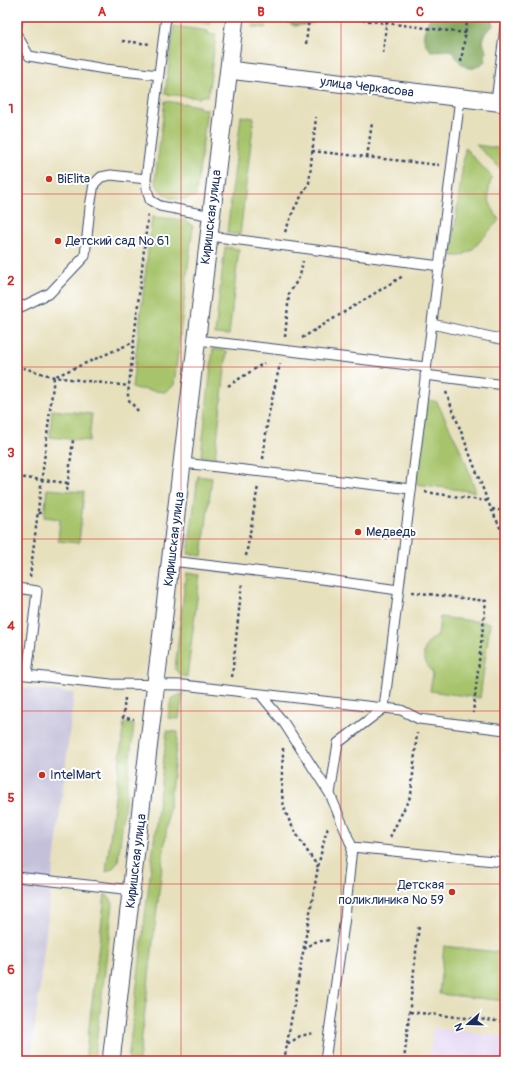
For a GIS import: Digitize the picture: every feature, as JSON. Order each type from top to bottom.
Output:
[{"type":"street","name":"Киришская улица","points":[[111,1061],[157,685],[235,17]]},
{"type":"street","name":"улица Черкасова","points":[[229,70],[500,103]]},
{"type":"lane","points":[[17,26],[18,17]]},
{"type":"lane","points":[[166,17],[146,179],[147,189],[150,200],[160,206],[212,216]]},
{"type":"lane","points":[[500,103],[505,26]]},
{"type":"lane","points":[[17,35],[30,56],[105,69],[159,76]]},
{"type":"lane","points":[[330,794],[338,743],[384,708],[460,98]]},
{"type":"lane","points":[[17,309],[50,293],[85,256],[94,184],[101,176],[111,175],[146,179]]},
{"type":"lane","points":[[209,236],[440,266]]},
{"type":"lane","points":[[432,324],[505,340]]},
{"type":"lane","points":[[197,340],[283,350],[426,371],[441,377],[505,384]]},
{"type":"lane","points":[[183,463],[411,489]]},
{"type":"lane","points":[[171,561],[307,577],[398,590]]},
{"type":"lane","points":[[17,588],[37,591],[27,675]]},
{"type":"lane","points":[[17,674],[111,684],[183,685],[384,708],[401,710],[419,719],[505,730]]},
{"type":"lane","points":[[261,695],[284,723],[330,794],[352,847],[342,940],[325,1061]]},
{"type":"lane","points":[[352,847],[504,862],[505,852]]},
{"type":"lane","points":[[17,877],[132,890]]},
{"type":"path","points":[[306,44],[309,17]]},
{"type":"path","points":[[338,17],[466,33]]},
{"type":"path","points":[[382,53],[387,17]]},
{"type":"path","points":[[462,62],[467,22]]},
{"type":"path","points":[[122,41],[150,44]]},
{"type":"path","points":[[284,236],[295,207],[309,183],[316,117]]},
{"type":"path","points":[[367,157],[372,123]]},
{"type":"path","points":[[312,151],[452,166]]},
{"type":"path","points":[[60,180],[94,184]]},
{"type":"path","points":[[138,411],[128,399],[150,200]]},
{"type":"path","points":[[228,386],[422,264]]},
{"type":"path","points":[[54,377],[134,342]]},
{"type":"path","points":[[17,366],[54,377],[129,386]]},
{"type":"path","points":[[29,590],[54,377]]},
{"type":"path","points":[[441,377],[488,502],[505,538]]},
{"type":"path","points":[[67,491],[73,440]]},
{"type":"path","points":[[17,477],[68,482]]},
{"type":"path","points":[[411,489],[488,502]]},
{"type":"path","points":[[492,509],[505,511]]},
{"type":"path","points":[[38,513],[44,513]]},
{"type":"path","points":[[398,590],[486,601],[471,726]]},
{"type":"path","points":[[383,850],[411,795],[419,719]]},
{"type":"path","points":[[284,723],[282,794],[285,809],[290,822],[318,867]]},
{"type":"path","points":[[284,1061],[318,867],[325,836],[336,809]]},
{"type":"path","points":[[404,1061],[419,925]]},
{"type":"path","points":[[304,949],[315,942],[325,940],[342,940]]},
{"type":"path","points":[[410,1012],[505,1022]]},
{"type":"path","points":[[287,1044],[300,1036],[313,1033],[329,1035]]},
{"type":"shaded area","points":[[17,687],[74,693],[31,1061],[17,1061]]},
{"type":"shaded area","points":[[433,1028],[505,1037],[505,1061],[429,1061]]},
{"type":"green space","points":[[175,17],[218,17],[217,21],[209,20],[209,24],[174,19]]},
{"type":"green space","points":[[253,17],[267,17],[266,28],[252,27]]},
{"type":"green space","points":[[282,17],[317,17],[314,23],[295,26],[284,21]]},
{"type":"green space","points":[[430,17],[491,17],[493,26],[485,33],[483,42],[486,51],[485,61],[479,66],[469,68],[465,67],[458,60],[451,50],[431,51],[424,38]]},
{"type":"green space","points":[[174,26],[208,31],[208,34],[216,35],[208,96],[201,96],[200,98],[165,94]]},
{"type":"green space","points":[[165,101],[199,106],[199,108],[207,109],[196,196],[190,198],[171,198],[161,192],[155,180]]},
{"type":"green space","points":[[241,116],[254,118],[240,235],[227,233]]},
{"type":"green space","points":[[476,145],[505,149],[505,169],[502,170]]},
{"type":"green space","points":[[465,148],[492,177],[489,190],[489,200],[499,220],[472,250],[461,256],[451,256]]},
{"type":"green space","points":[[152,217],[184,220],[193,226],[174,385],[164,392],[132,388]]},
{"type":"green space","points":[[225,247],[239,249],[229,335],[215,334]]},
{"type":"green space","points":[[213,349],[227,351],[215,458],[201,456]]},
{"type":"green space","points":[[426,399],[437,402],[463,455],[476,492],[416,484]]},
{"type":"green space","points":[[52,410],[92,414],[89,441],[50,437]]},
{"type":"green space","points":[[198,476],[212,478],[202,556],[188,554]]},
{"type":"green space","points":[[47,489],[84,492],[79,543],[58,541],[60,519],[44,517]]},
{"type":"green space","points":[[186,573],[200,575],[187,677],[180,675],[175,669]]},
{"type":"green space","points":[[440,617],[490,623],[480,698],[430,691],[433,673],[426,662],[424,652],[428,643],[438,635]]},
{"type":"green space","points":[[183,693],[179,719],[168,718],[171,699]]},
{"type":"green space","points":[[124,723],[134,725],[118,862],[113,868],[106,872]]},
{"type":"green space","points":[[167,731],[178,732],[139,1061],[128,1061]]},
{"type":"green space","points":[[105,894],[110,898],[113,904],[94,1061],[85,1061]]},
{"type":"green space","points":[[444,946],[505,953],[505,1001],[439,994]]},
{"type":"place","name":"BiElita","points":[[49,179]]},
{"type":"place","name":"Детский сад № 61","points":[[58,241]]},
{"type":"place","name":"Медведь","points":[[358,532]]},
{"type":"place","name":"IntelMart","points":[[42,775]]},
{"type":"place","name":"Детская поликлиника № 59","points":[[452,892]]}]
